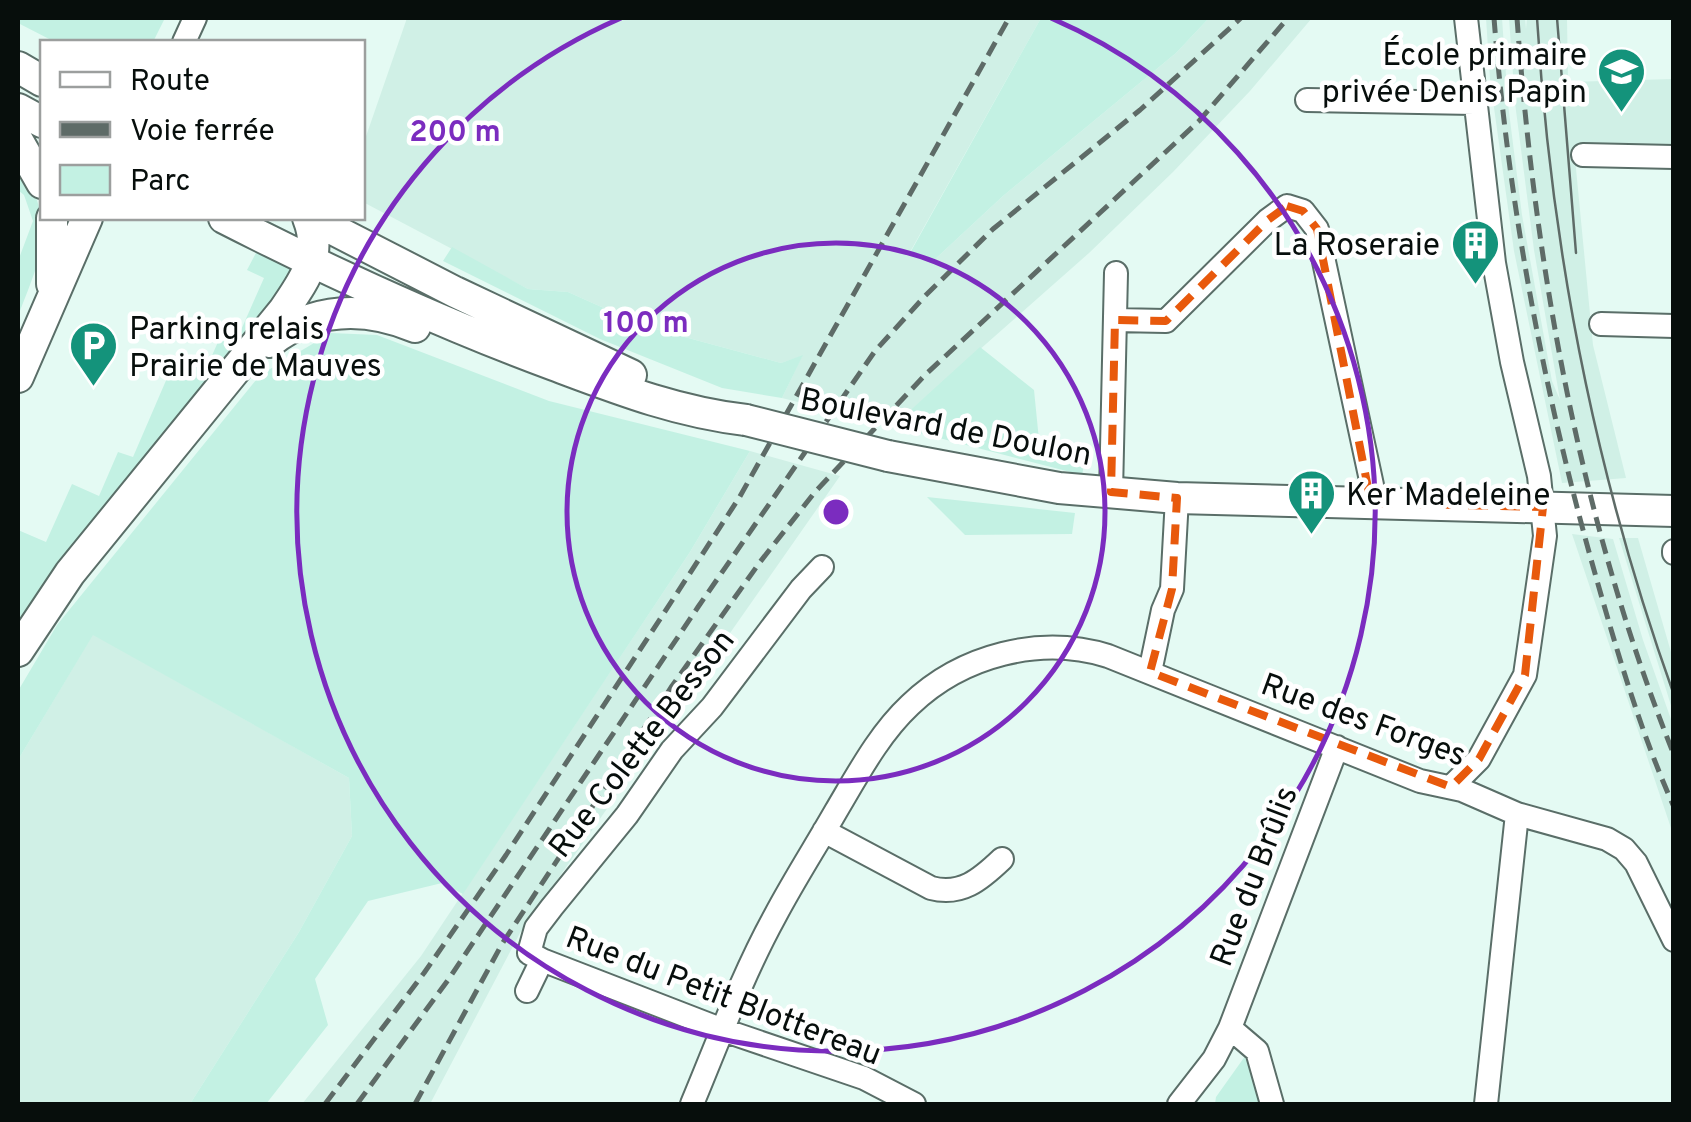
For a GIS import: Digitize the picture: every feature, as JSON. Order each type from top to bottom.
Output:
[{"type":"main road","points":[[18,67],[40,80]]},
{"type":"main road","points":[[18,109],[40,121]]},
{"type":"main road","points":[[18,141],[40,180]]},
{"type":"main road","points":[[52,220],[53,294]]},
{"type":"main road","points":[[18,377],[85,220]]},
{"type":"main road","points":[[228,220],[313,264],[460,330],[696,414],[746,420]]},
{"type":"main road","points":[[18,650],[70,574],[284,310],[313,264],[309,220]]},
{"type":"main road","points":[[313,220],[608,364],[746,420]]},
{"type":"main road","points":[[378,294],[399,288],[416,272]]},
{"type":"main road","points":[[238,370],[287,329],[327,314],[348,312],[400,321],[546,378],[598,382]]},
{"type":"main road","name":"Boulevard de Doulon","points":[[746,420],[888,456],[1007,480],[1111,492],[1177,498],[1674,510]]},
{"type":"street","points":[[1450,787],[1478,759],[1525,675],[1545,548],[1543,507],[1494,263],[1466,18]]},
{"type":"street","points":[[1307,100],[1474,104]]},
{"type":"street","points":[[1583,155],[1674,157]]},
{"type":"street","points":[[1116,320],[1166,321],[1268,220],[1288,206],[1303,210],[1317,229],[1372,485],[1372,503]]},
{"type":"street","points":[[1111,492],[1116,273]]},
{"type":"street","points":[[1600,324],[1674,326]]},
{"type":"street","points":[[1150,672],[1163,610],[1172,589],[1177,498]]},
{"type":"street","name":"Rue Colette Besson","points":[[542,960],[529,953],[536,928],[627,815],[672,750],[712,707],[822,567]]},
{"type":"street","name":"Rue des Forges","points":[[692,1104],[774,918],[891,725],[937,683],[965,668],[1016,650],[1060,647],[1092,651],[1420,781],[1450,787],[1517,814],[1608,839],[1624,849],[1636,864],[1674,940]]},
{"type":"street","name":"Rue du Brûlis","points":[[1180,1104],[1214,1059],[1230,1028],[1336,747]]},
{"type":"street","points":[[1486,1104],[1517,814]]},
{"type":"street","points":[[824,831],[931,888],[944,891],[973,884],[1002,859]]},
{"type":"street","name":"Rue du Petit Blottereau","points":[[527,991],[542,960],[722,1030],[864,1078],[914,1104]]},
{"type":"street","points":[[1230,1028],[1257,1051],[1272,1104]]},
{"type":"highlighted area","points":[[1287,206],[1303,211],[1317,229],[1371,503],[1543,507],[1525,675],[1479,759],[1451,787],[1150,672],[1172,589],[1177,498],[1111,492],[1115,320],[1166,321],[1268,220]]},
{"type":"shaded area","points":[[407,18],[1041,18],[910,252],[932,262],[1003,196],[1176,53],[1209,18],[1312,18],[1173,172],[1089,253],[893,426],[782,398],[802,356],[781,363],[644,326],[568,292],[528,289],[365,203],[365,139]]},
{"type":"shaded area","points":[[1486,18],[1502,18],[1522,215],[1552,381],[1560,400],[1534,250],[1515,103],[1509,18],[1525,18],[1526,29],[1527,18],[1567,18],[1568,82],[1673,79],[1673,150],[1574,148],[1593,345],[1626,478],[1562,483],[1514,251],[1490,79]]},
{"type":"shaded area","points":[[750,451],[840,476],[520,933],[430,1104],[302,1104],[421,956],[690,552]]},
{"type":"shaded area","points":[[1572,534],[1613,539],[1673,725],[1673,834]]},
{"type":"shaded area","points":[[1619,538],[1638,538],[1673,659],[1673,712]]},
{"type":"shaded area","points":[[93,634],[349,778],[352,836],[299,932],[190,1104],[18,1104],[18,760]]},
{"type":"green space","points":[[18,18],[165,18],[154,40],[51,40],[18,23]]},
{"type":"green space","points":[[1041,18],[1209,18],[1176,53],[1003,196],[932,262],[910,253]]},
{"type":"green space","points":[[18,159],[38,203],[42,237],[35,272],[18,316],[18,261],[33,221],[24,195],[18,190]]},
{"type":"green space","points":[[452,247],[528,289],[568,292],[644,326],[781,363],[803,355],[782,398],[722,388],[600,339],[443,261]]},
{"type":"green space","points":[[257,251],[296,273],[18,631],[18,530],[46,542],[72,484],[99,496],[118,452],[133,457],[177,355],[206,369],[226,324],[241,330],[264,278],[247,270]]},
{"type":"green space","points":[[331,333],[377,335],[549,401],[750,451],[690,552],[463,894],[442,883],[368,901],[315,979],[328,1025],[266,1104],[190,1104],[299,932],[352,836],[349,778],[93,635],[18,760],[18,691],[57,625],[260,375]]},
{"type":"green space","points":[[980,347],[1034,390],[1039,440],[1084,465],[1082,475],[893,426]]},
{"type":"green space","points":[[927,497],[1075,513],[1072,534],[965,535]]},
{"type":"green space","points":[[1248,1052],[1262,1104],[1215,1104],[1216,1097]]},
{"type":"tram line","points":[[1537,18],[1553,190],[1582,361],[1622,530],[1674,695]]},
{"type":"tram line","points":[[1557,18],[1576,253]]},
{"type":"railway","points":[[325,1104],[424,973],[506,855],[739,498],[1009,18]]},
{"type":"railway","points":[[357,1104],[448,980],[875,351],[993,229],[1140,110],[1241,18]]},
{"type":"railway","points":[[415,1104],[502,944],[672,686],[815,492],[925,375],[1199,121],[1288,18]]},
{"type":"railway","points":[[1494,18],[1519,230],[1560,439],[1622,665],[1674,807]]},
{"type":"railway","points":[[1517,18],[1536,205],[1567,392],[1612,576],[1674,755]]},
{"type":"place","name":"École primaire privée Denis Papin","points":[[1622,114]]},
{"type":"place","name":"La Roseraie","points":[[1475,286]]},
{"type":"place","name":"Parking relais Prairie de Mauves","points":[[94,388]]},
{"type":"place","name":"Ker Madeleine","points":[[1311,536]]}]
